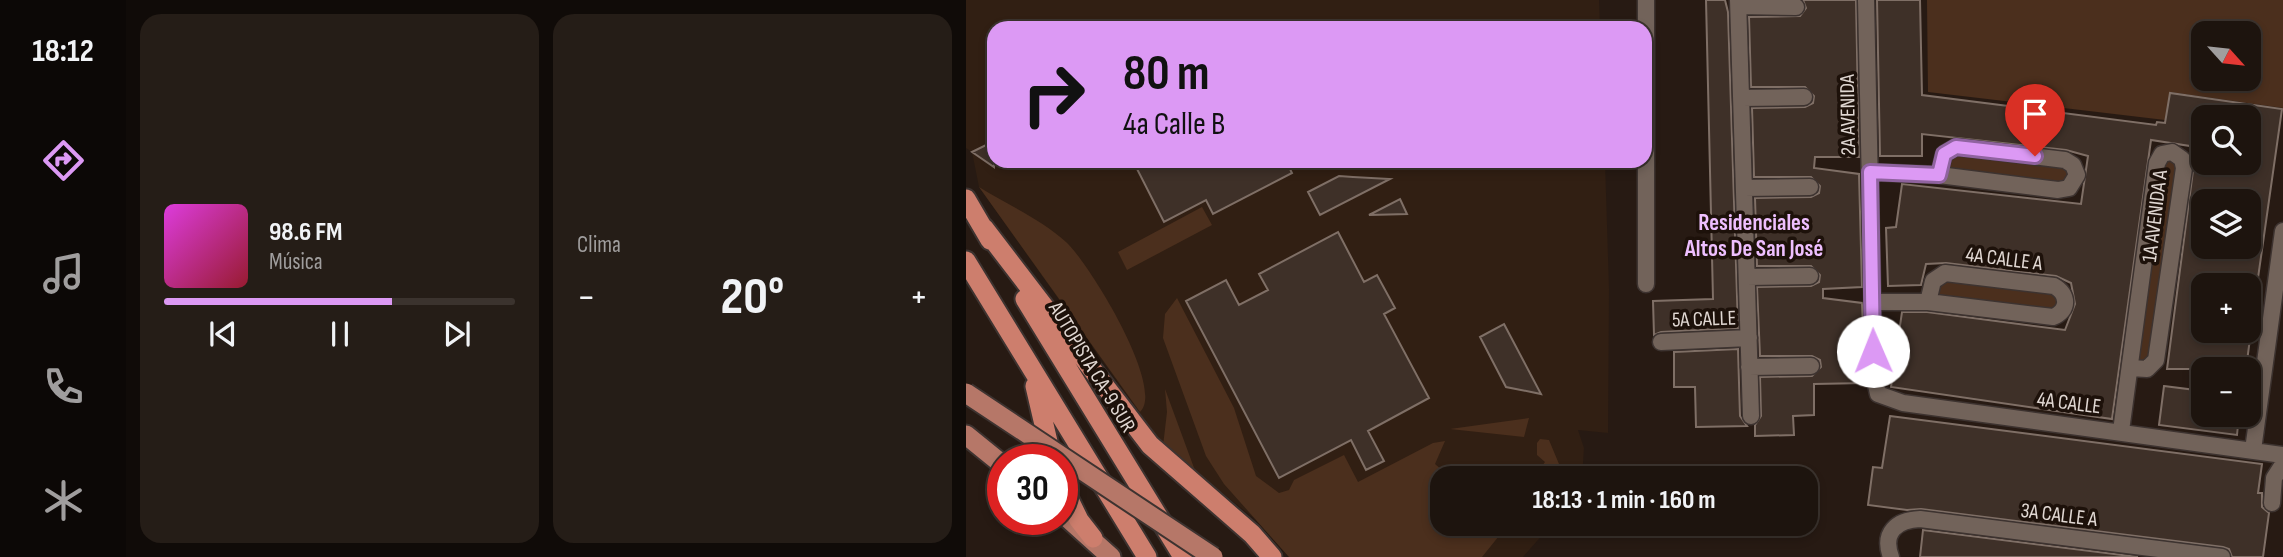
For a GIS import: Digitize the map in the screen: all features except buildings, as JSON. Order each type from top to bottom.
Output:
[{"type":"highway","name":"AUTOPISTA CA-9 SUR","points":[[966,199],[1122,463],[1183,557]]},
{"type":"highway","points":[[984,228],[1150,445],[1252,534],[1272,557]]},
{"type":"highway","points":[[966,261],[1033,375],[1147,557]]},
{"type":"highway","points":[[966,275],[984,289]]},
{"type":"highway","points":[[1033,375],[1049,444]]},
{"type":"highway","points":[[1078,518],[1093,538]]},
{"type":"main road","points":[[966,393],[1213,557]]},
{"type":"main road","points":[[966,435],[987,452]]},
{"type":"main road","points":[[1078,526],[1111,557]]},
{"type":"street","points":[[1646,0],[1646,21]]},
{"type":"street","name":"2A AVENIDA","points":[[1866,0],[1874,376],[1880,396]]},
{"type":"street","points":[[1751,416],[1739,3],[1796,7]]},
{"type":"street","points":[[1741,98],[1804,97]]},
{"type":"street","points":[[1870,172],[1939,175],[2064,190],[2073,185],[2077,175],[2073,165],[2065,160],[1956,147],[1944,154],[1939,175]]},
{"type":"street","name":"1A AVENIDA A","points":[[2121,431],[2157,163],[2161,155],[2172,152],[2182,159],[2184,168],[2157,358],[2147,369],[2130,368]]},
{"type":"street","points":[[1646,168],[1646,284]]},
{"type":"street","points":[[1744,188],[1810,187]]},
{"type":"street","points":[[2253,450],[2283,231]]},
{"type":"street","name":"4A CALLE A","points":[[1872,302],[1928,302],[2053,317],[2062,312],[2066,302],[2062,292],[2054,286],[1945,273],[1933,281],[1928,302]]},
{"type":"street","points":[[1747,278],[1810,275]]},
{"type":"street","name":"5A CALLE","points":[[1661,342],[1749,338]]},
{"type":"street","points":[[1749,367],[1811,366]]},
{"type":"street","name":"4A CALLE","points":[[1880,396],[1903,403],[2283,455]]},
{"type":"street","points":[[2272,503],[2274,478],[2283,464]]},
{"type":"street","name":"3A CALLE A","points":[[1891,557],[1888,540],[1892,528],[1903,521],[1920,519],[2222,557]]},
{"type":"shaded area","points":[[966,0],[1599,0],[1600,21],[987,21],[987,168],[1605,168],[1609,289],[1608,433],[1578,430],[1584,448],[1583,466],[1430,466],[1430,536],[1542,536],[1523,557],[1289,557],[1255,519],[1163,446],[979,187],[972,152],[966,148]]},
{"type":"shaded area","points":[[1927,0],[2283,0],[2283,108],[2170,92],[2165,120],[1928,92]]},
{"type":"shaded area","points":[[1944,154],[2065,160],[2073,185],[1939,175]]},
{"type":"shaded area","points":[[2182,159],[2156,360],[2130,368],[2157,161]]},
{"type":"shaded area","points":[[979,187],[1046,227],[1077,254],[1106,299],[1134,353],[1143,378],[1145,399],[1140,412]]},
{"type":"shaded area","points":[[1202,207],[1212,225],[1127,270],[1118,252]]},
{"type":"shaded area","points":[[1936,277],[2054,286],[2062,312],[1928,302]]},
{"type":"shaded area","points":[[1177,298],[1234,408],[1256,476],[1279,493],[1289,490],[1294,480],[1344,455],[1358,482],[1433,443],[1445,441],[1435,464],[1437,466],[1430,466],[1430,536],[1499,536],[1482,557],[1289,557],[1224,484],[1206,456],[1163,338],[1165,314]]},
{"type":"shaded area","points":[[1165,389],[1197,476],[1163,446],[1167,412]]},
{"type":"shaded area","points":[[1529,418],[1524,437],[1450,429]]},
{"type":"shaded area","points":[[1540,439],[1549,440],[1558,466],[1542,466],[1545,462],[1537,455],[1537,443]]},
{"type":"district","name":"Residenciales Altos De San José","points":[[1754,236]]},
{"type":"route","points":[[1873,351],[1870,172],[1939,175],[1944,154],[1956,147],[2035,156]]}]
